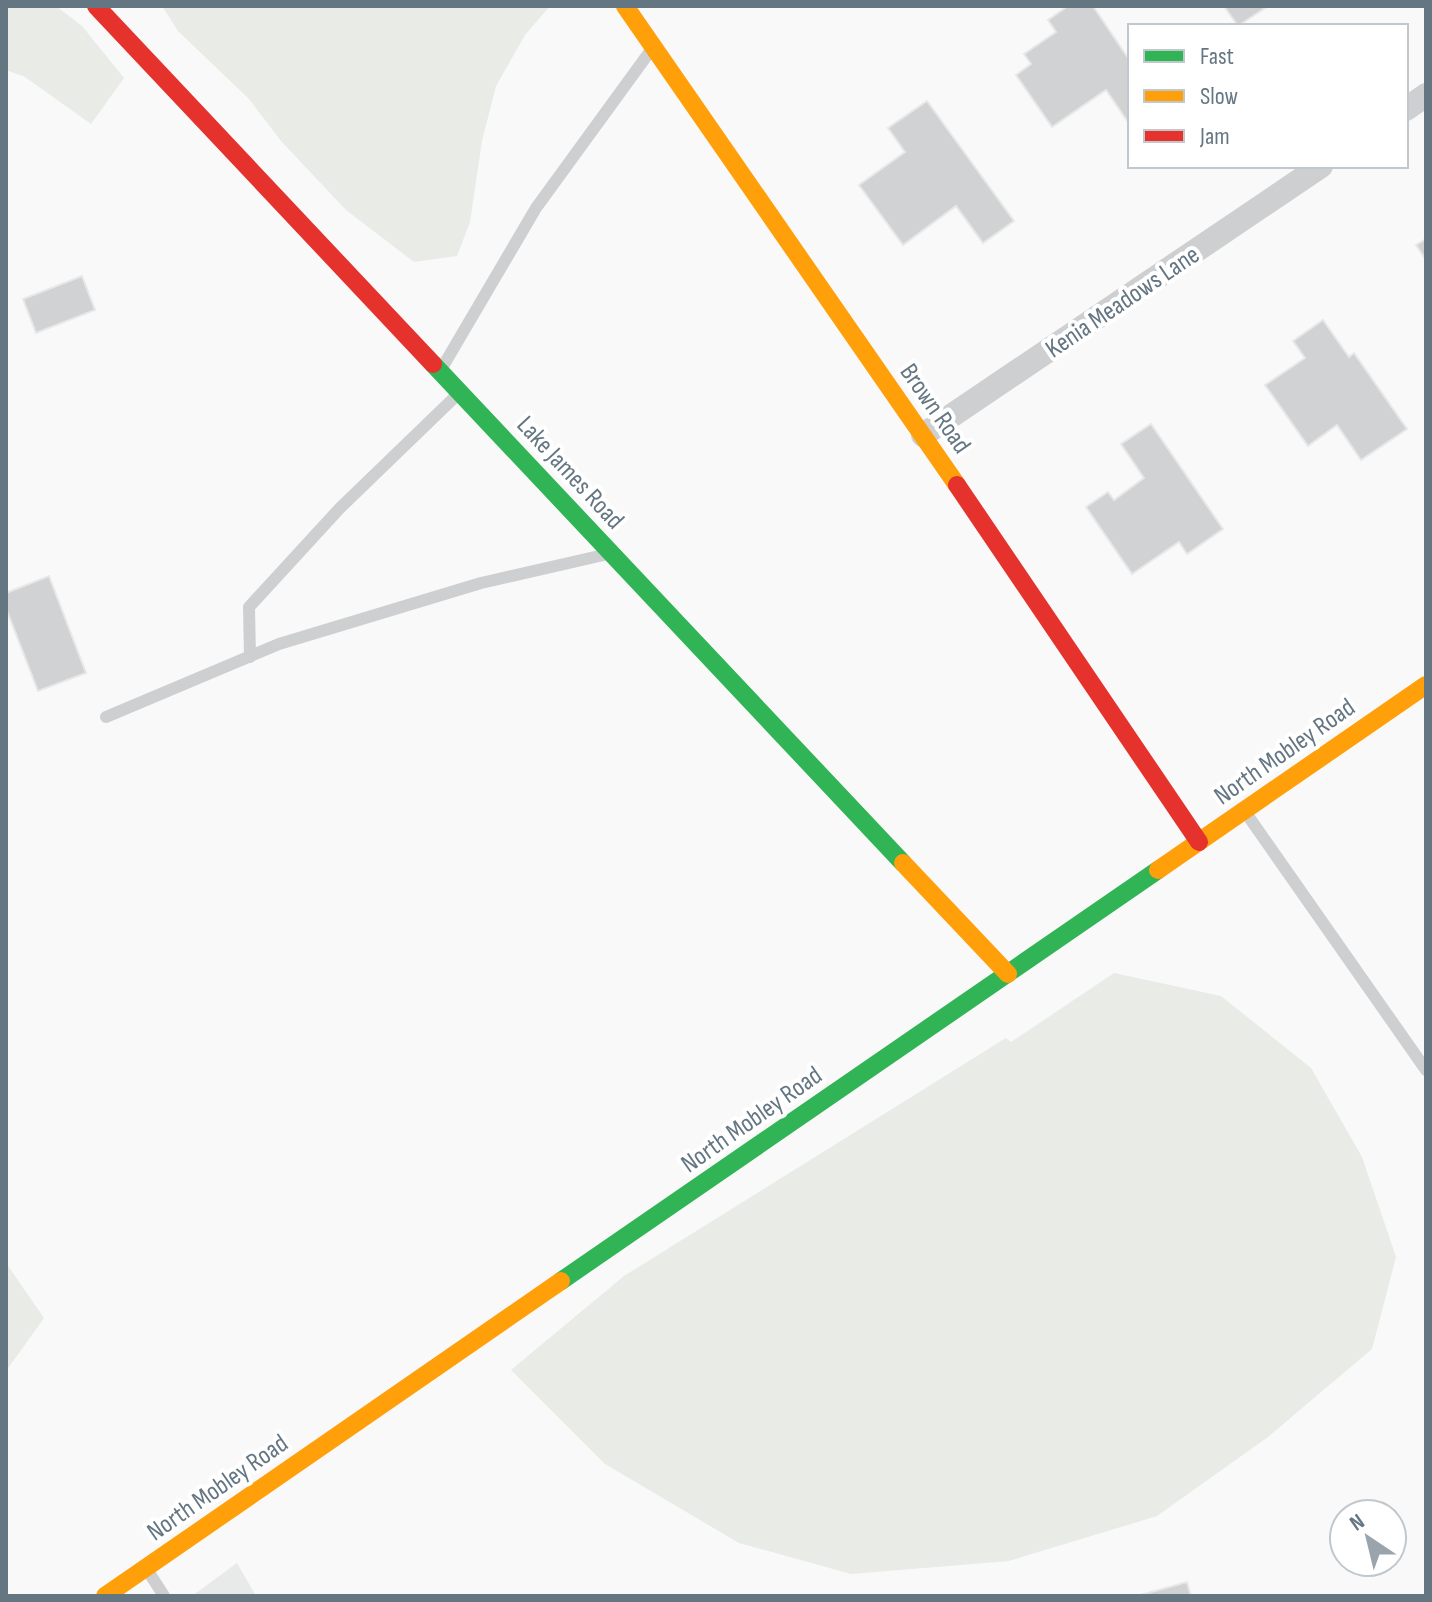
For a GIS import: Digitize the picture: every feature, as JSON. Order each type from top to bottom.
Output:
[{"type":"street","name":"Lake James Road","points":[[96,6],[1008,974]]},
{"type":"street","name":"Brown Road","points":[[625,6],[923,435],[1199,842]]},
{"type":"street","points":[[1408,108],[1426,95]]},
{"type":"street","name":"Kenia Meadows Lane","points":[[923,435],[1318,168]]},
{"type":"street","name":"North Mobley Road","points":[[105,1596],[1426,685]]},
{"type":"lane","points":[[440,371],[536,208],[653,47]]},
{"type":"lane","points":[[250,657],[249,607],[340,508],[460,392]]},
{"type":"lane","points":[[106,717],[279,644],[481,583],[612,553]]},
{"type":"lane","points":[[1244,811],[1426,1070]]},
{"type":"lane","points":[[146,1568],[164,1596]]},
{"type":"shaded area","points":[[6,6],[56,6],[82,26],[124,78],[91,124],[25,77],[6,70]]},
{"type":"shaded area","points":[[162,6],[550,6],[525,35],[496,86],[482,141],[470,222],[457,256],[414,262],[346,210],[281,141],[249,99],[178,31]]},
{"type":"shaded area","points":[[1114,973],[1221,996],[1311,1068],[1362,1157],[1396,1257],[1372,1349],[1268,1437],[1157,1516],[1009,1561],[851,1574],[739,1543],[605,1464],[511,1370],[624,1276],[1006,1038],[1011,1042]]},
{"type":"shaded area","points":[[6,1263],[44,1318],[6,1371]]},
{"type":"shaded area","points":[[237,1563],[256,1596],[192,1596]]},
{"type":"building","points":[[1068,6],[1093,6],[1128,58],[1128,122],[1106,90],[1052,127],[1016,75],[1031,64],[1024,54],[1056,32],[1048,20]]},
{"type":"building","points":[[1224,6],[1268,6],[1241,24],[1237,24]]},
{"type":"building","points":[[927,101],[1014,221],[983,243],[956,206],[903,245],[859,185],[905,152],[888,128]]},
{"type":"building","points":[[1426,239],[1426,260],[1416,245]]},
{"type":"building","points":[[82,276],[95,310],[36,333],[23,299]]},
{"type":"building","points":[[1323,320],[1349,357],[1354,353],[1407,429],[1361,460],[1337,425],[1308,446],[1265,385],[1305,358],[1293,341]]},
{"type":"building","points":[[1151,424],[1223,529],[1187,554],[1179,542],[1132,574],[1086,507],[1108,492],[1114,500],[1144,478],[1121,444]]},
{"type":"building","points":[[49,576],[86,673],[38,691],[6,608],[6,593]]},
{"type":"building","points":[[1187,1582],[1191,1596],[1137,1596]]},
{"type":"traffic: fast","points":[[433,364],[903,863]]},
{"type":"traffic: fast","points":[[561,1281],[1158,870]]},
{"type":"traffic: slow","points":[[625,6],[957,485]]},
{"type":"traffic: slow","points":[[1158,870],[1426,685]]},
{"type":"traffic: slow","points":[[903,863],[1008,974]]},
{"type":"traffic: slow","points":[[105,1596],[561,1281]]},
{"type":"traffic: jam","points":[[96,6],[433,364]]},
{"type":"traffic: jam","points":[[957,485],[1199,842]]}]
